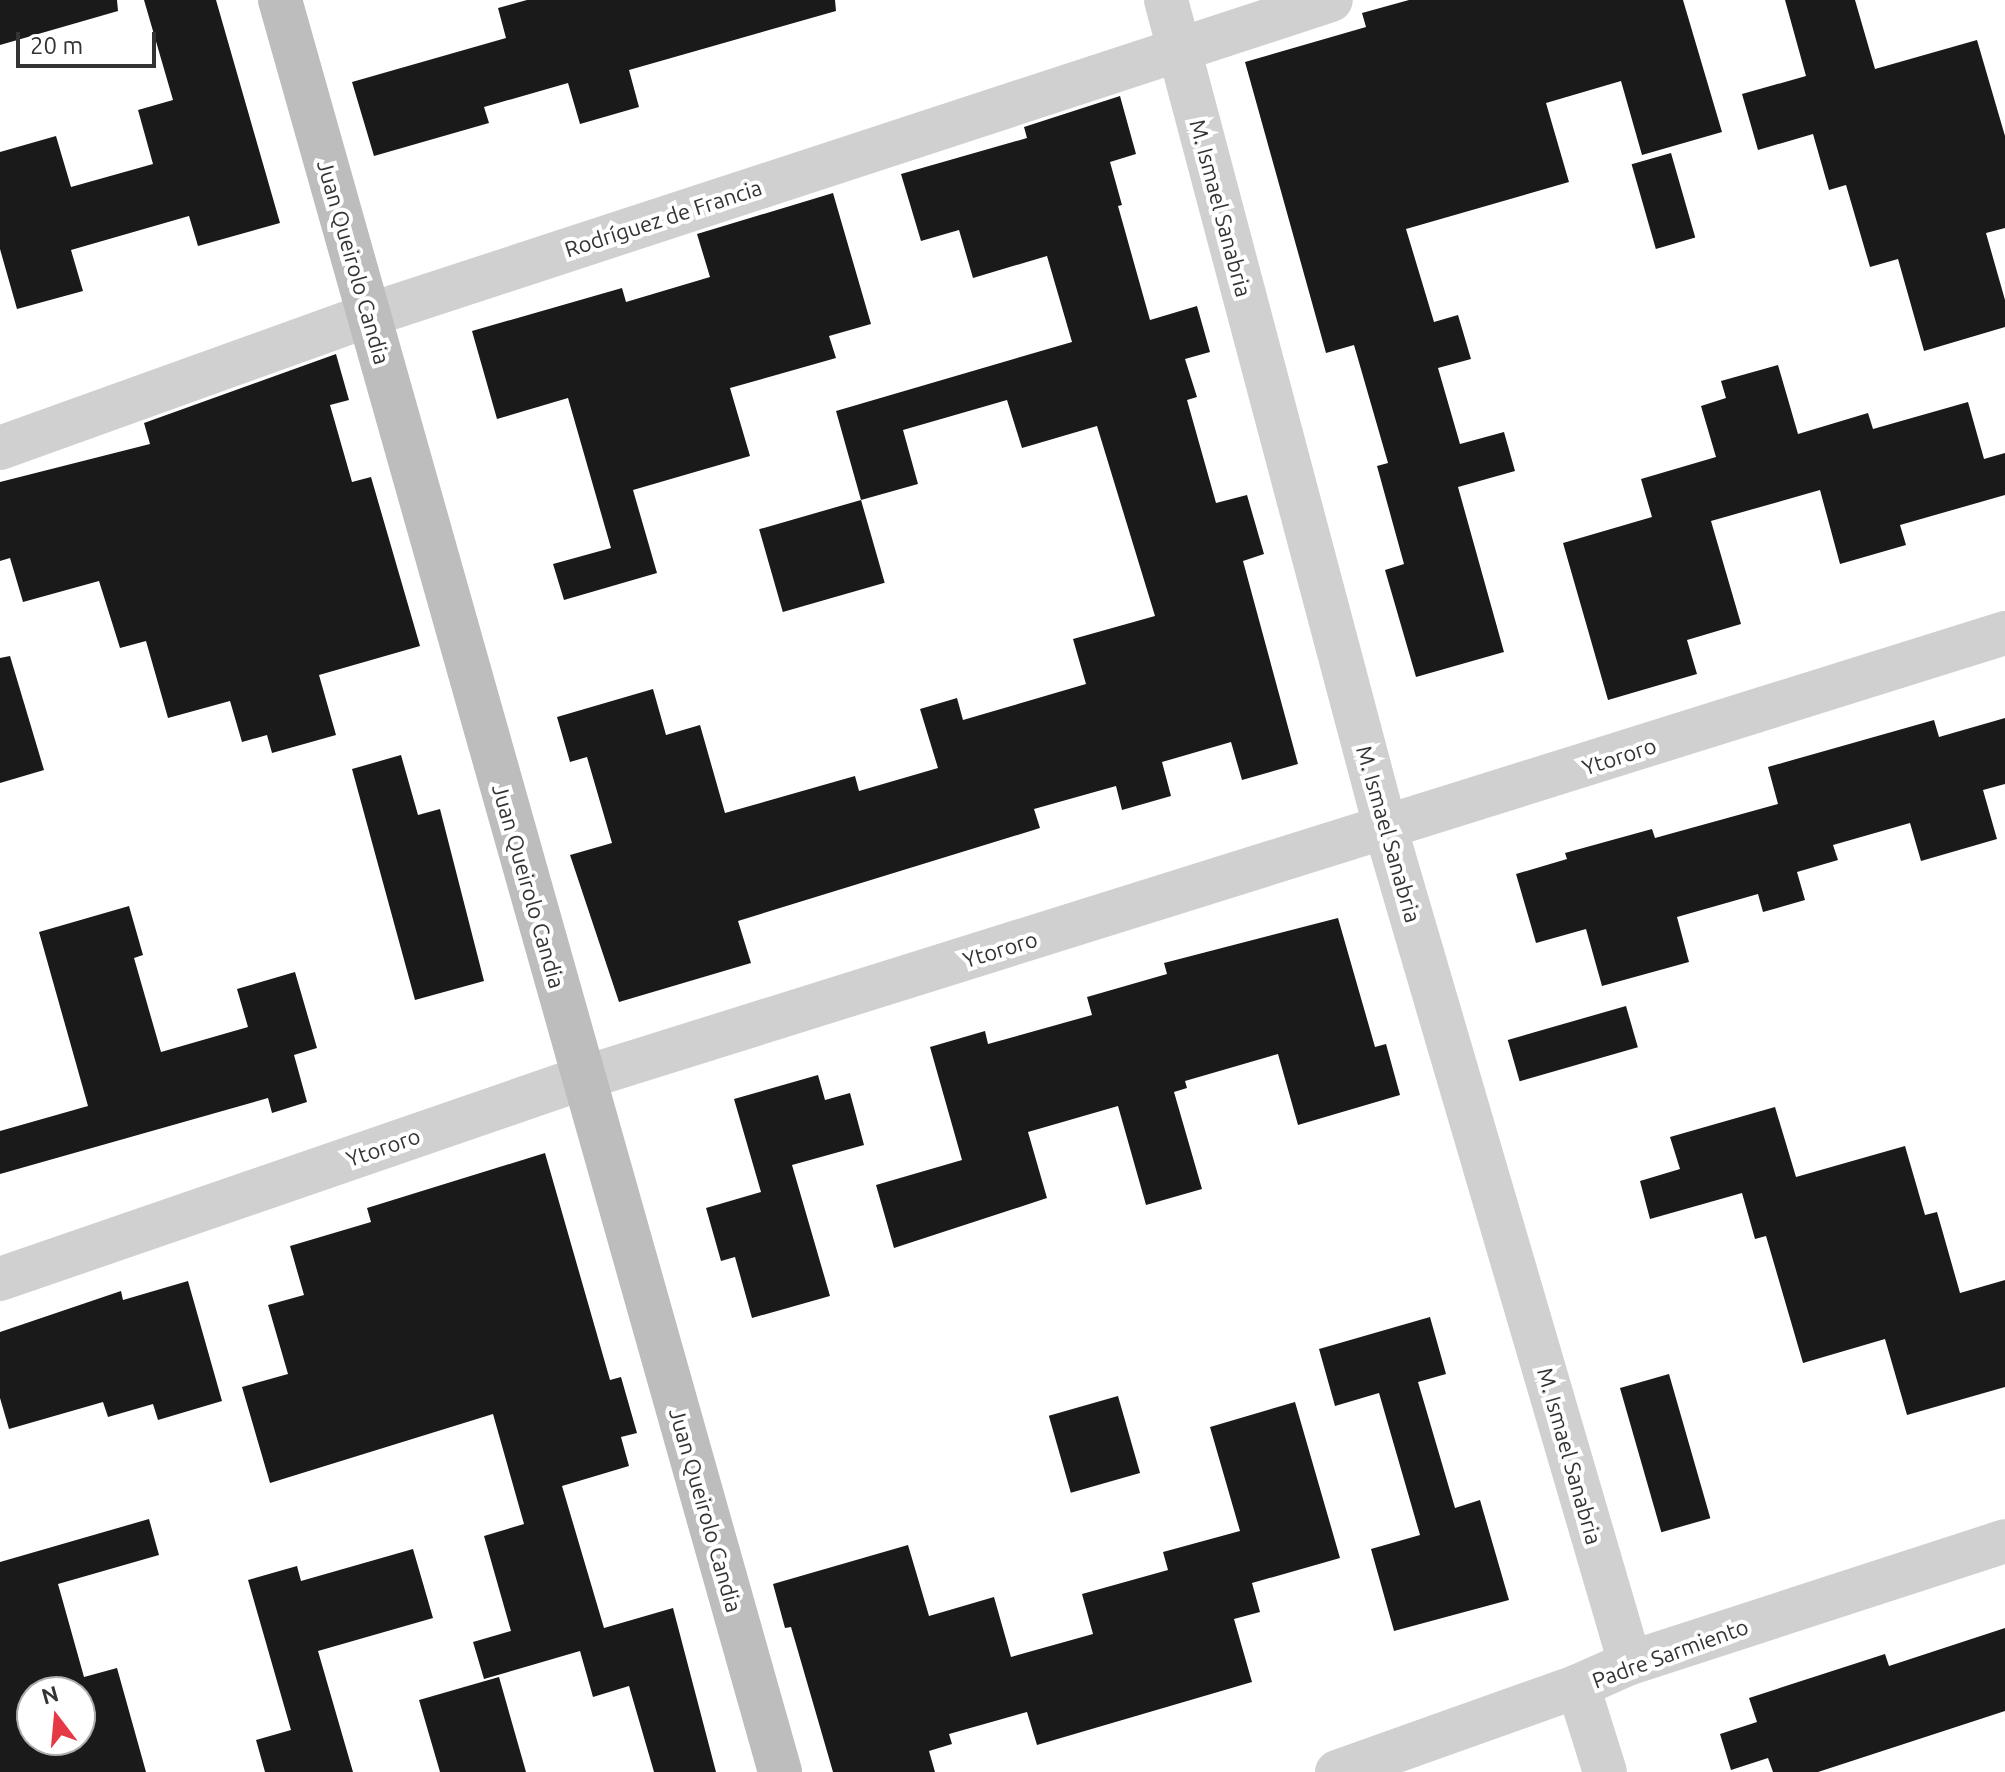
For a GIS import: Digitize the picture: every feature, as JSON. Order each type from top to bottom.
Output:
[{"type":"street","name":"Juan Queirolo Candia","points":[[280,0],[780,1772]]},
{"type":"street","name":"M. Ismael Sanabria","points":[[1166,0],[1386,830],[1630,1663]]},
{"type":"street","name":"Rodríguez de Francia","points":[[0,448],[369,315],[1179,47],[1331,0]]},
{"type":"street","name":"Ytororo","points":[[0,1279],[583,1078],[1386,830],[2005,633]]},
{"type":"street","name":"Padre Sarmiento","points":[[1337,1772],[1578,1686],[1630,1663],[2005,1541]]},
{"type":"street","points":[[1578,1686],[1605,1772]]},
{"type":"building","points":[[0,0],[117,0],[118,11],[0,45]]},
{"type":"building","points":[[144,0],[216,0],[280,223],[198,246],[189,216],[71,250],[83,291],[17,309],[0,249],[0,152],[56,136],[71,187],[153,164],[138,110],[173,100]]},
{"type":"building","points":[[527,0],[835,0],[836,11],[629,70],[639,107],[580,124],[568,83],[484,107],[489,123],[374,156],[352,82],[506,38],[498,8]]},
{"type":"building","points":[[1409,0],[1683,0],[1722,132],[1642,155],[1621,81],[1546,103],[1569,182],[1406,229],[1434,322],[1458,315],[1471,359],[1438,368],[1460,444],[1504,432],[1515,471],[1458,487],[1504,652],[1416,677],[1385,570],[1404,564],[1377,466],[1388,463],[1354,345],[1326,353],[1245,62],[1366,27],[1362,13]]},
{"type":"building","points":[[1785,0],[1855,0],[1875,69],[1977,40],[2005,136],[2005,228],[1986,233],[2005,300],[2005,327],[1924,351],[1898,259],[1870,267],[1846,185],[1829,190],[1813,134],[1758,150],[1742,94],[1806,76]]},
{"type":"building","points":[[1120,96],[1136,154],[1110,162],[1122,205],[1118,206],[1150,320],[1197,306],[1210,352],[1185,359],[1197,397],[1187,400],[1216,503],[1247,495],[1264,554],[1243,561],[1298,764],[1242,780],[1231,742],[1162,762],[1171,796],[1122,810],[1116,786],[1034,809],[1040,828],[738,921],[751,963],[619,1002],[570,855],[612,843],[587,757],[570,762],[557,717],[653,689],[666,735],[700,725],[725,813],[855,776],[859,791],[938,768],[920,709],[957,698],[963,720],[1086,684],[1073,639],[1155,616],[1097,426],[1022,448],[1007,400],[903,430],[918,484],[861,500],[836,411],[1072,342],[1047,256],[973,278],[959,230],[921,241],[901,174],[1027,138],[1024,127]]},
{"type":"building","points":[[1671,153],[1695,238],[1656,249],[1632,164]]},
{"type":"building","points":[[833,193],[871,324],[829,336],[836,358],[730,388],[750,456],[633,490],[657,573],[564,600],[553,564],[611,548],[568,398],[497,419],[472,331],[622,288],[626,302],[710,277],[697,234]]},
{"type":"building","points":[[336,354],[349,400],[330,405],[352,482],[371,477],[420,646],[319,675],[336,735],[272,753],[267,735],[242,742],[230,701],[168,718],[146,641],[120,648],[99,581],[23,602],[10,558],[0,561],[0,482],[150,444],[144,423]]},
{"type":"building","points":[[1778,365],[1798,434],[1868,413],[1873,429],[1968,402],[1984,459],[2005,453],[2005,495],[1900,525],[1906,545],[1840,564],[1820,490],[1711,521],[1741,624],[1687,640],[1697,674],[1608,700],[1563,543],[1652,517],[1641,479],[1716,457],[1701,406],[1726,398],[1721,381]]},
{"type":"building","points":[[861,500],[885,583],[783,612],[759,529]]},
{"type":"building","points":[[10,656],[44,770],[0,783],[0,658]]},
{"type":"building","points":[[2005,718],[2005,784],[1983,790],[1997,839],[1921,861],[1910,823],[1833,845],[1838,860],[1797,872],[1805,900],[1763,912],[1758,894],[1677,917],[1689,962],[1602,986],[1586,929],[1536,943],[1516,874],[1567,859],[1565,853],[1652,829],[1655,838],[1778,804],[1768,767],[1934,720],[1939,737]]},
{"type":"building","points":[[401,755],[418,815],[440,809],[484,981],[415,1000],[352,769]]},
{"type":"building","points":[[129,906],[143,955],[134,958],[161,1052],[248,1027],[237,989],[295,972],[317,1048],[294,1055],[307,1102],[272,1113],[268,1098],[0,1174],[0,1131],[88,1106],[39,932]]},
{"type":"building","points":[[1338,918],[1375,1047],[1386,1044],[1400,1095],[1298,1125],[1278,1054],[1185,1081],[1187,1088],[1174,1092],[1202,1189],[1146,1205],[1118,1106],[1028,1132],[1047,1198],[894,1248],[876,1185],[962,1160],[930,1047],[985,1031],[988,1044],[1092,1015],[1087,997],[1167,974],[1164,963]]},
{"type":"building","points":[[1626,1006],[1638,1047],[1520,1081],[1508,1040]]},
{"type":"building","points":[[818,1075],[825,1100],[850,1093],[864,1145],[792,1165],[830,1296],[752,1318],[735,1257],[721,1261],[706,1208],[761,1192],[734,1099]]},
{"type":"building","points":[[1775,1107],[1796,1177],[1905,1146],[1925,1215],[1937,1212],[1960,1293],[2005,1280],[2005,1387],[1907,1415],[1885,1339],[1803,1363],[1766,1236],[1755,1239],[1742,1193],[1650,1219],[1640,1181],[1680,1169],[1670,1137]]},
{"type":"building","points":[[545,1153],[610,1380],[621,1377],[637,1433],[621,1437],[629,1466],[562,1486],[604,1628],[673,1608],[716,1772],[654,1772],[629,1686],[593,1697],[580,1651],[484,1679],[473,1642],[511,1631],[484,1536],[524,1524],[493,1414],[270,1483],[242,1387],[288,1374],[268,1305],[304,1295],[290,1246],[371,1222],[367,1208]]},
{"type":"building","points":[[188,1281],[222,1401],[158,1420],[153,1404],[108,1417],[103,1402],[9,1429],[0,1398],[0,1332],[121,1291],[123,1300]]},
{"type":"building","points":[[1430,1317],[1446,1374],[1418,1382],[1455,1508],[1480,1500],[1509,1600],[1394,1631],[1371,1549],[1420,1535],[1379,1393],[1335,1406],[1319,1349]]},
{"type":"building","points":[[1669,1374],[1710,1518],[1661,1532],[1620,1388]]},
{"type":"building","points":[[1118,1396],[1140,1473],[1071,1493],[1049,1416]]},
{"type":"building","points":[[1295,1402],[1340,1558],[1252,1583],[1260,1612],[1234,1619],[1252,1682],[1037,1745],[1027,1712],[949,1734],[952,1744],[929,1751],[935,1772],[833,1772],[791,1627],[785,1628],[773,1584],[908,1545],[929,1616],[994,1597],[1011,1657],[1093,1634],[1082,1594],[1168,1570],[1163,1552],[1240,1531],[1210,1427]]},
{"type":"building","points":[[149,1519],[159,1555],[58,1584],[84,1676],[16,1676],[16,1756],[96,1756],[96,1676],[88,1676],[117,1668],[146,1772],[0,1772],[0,1562]]},
{"type":"building","points":[[413,1549],[433,1618],[318,1651],[353,1772],[265,1772],[256,1740],[291,1730],[248,1580],[297,1566],[301,1581]]},
{"type":"building","points":[[2005,1628],[2005,1711],[1818,1772],[1773,1772],[1768,1758],[1731,1770],[1720,1734],[1757,1722],[1749,1698],[1885,1654],[1889,1666]]},
{"type":"building","points":[[499,1677],[526,1772],[440,1772],[419,1700]]}]
